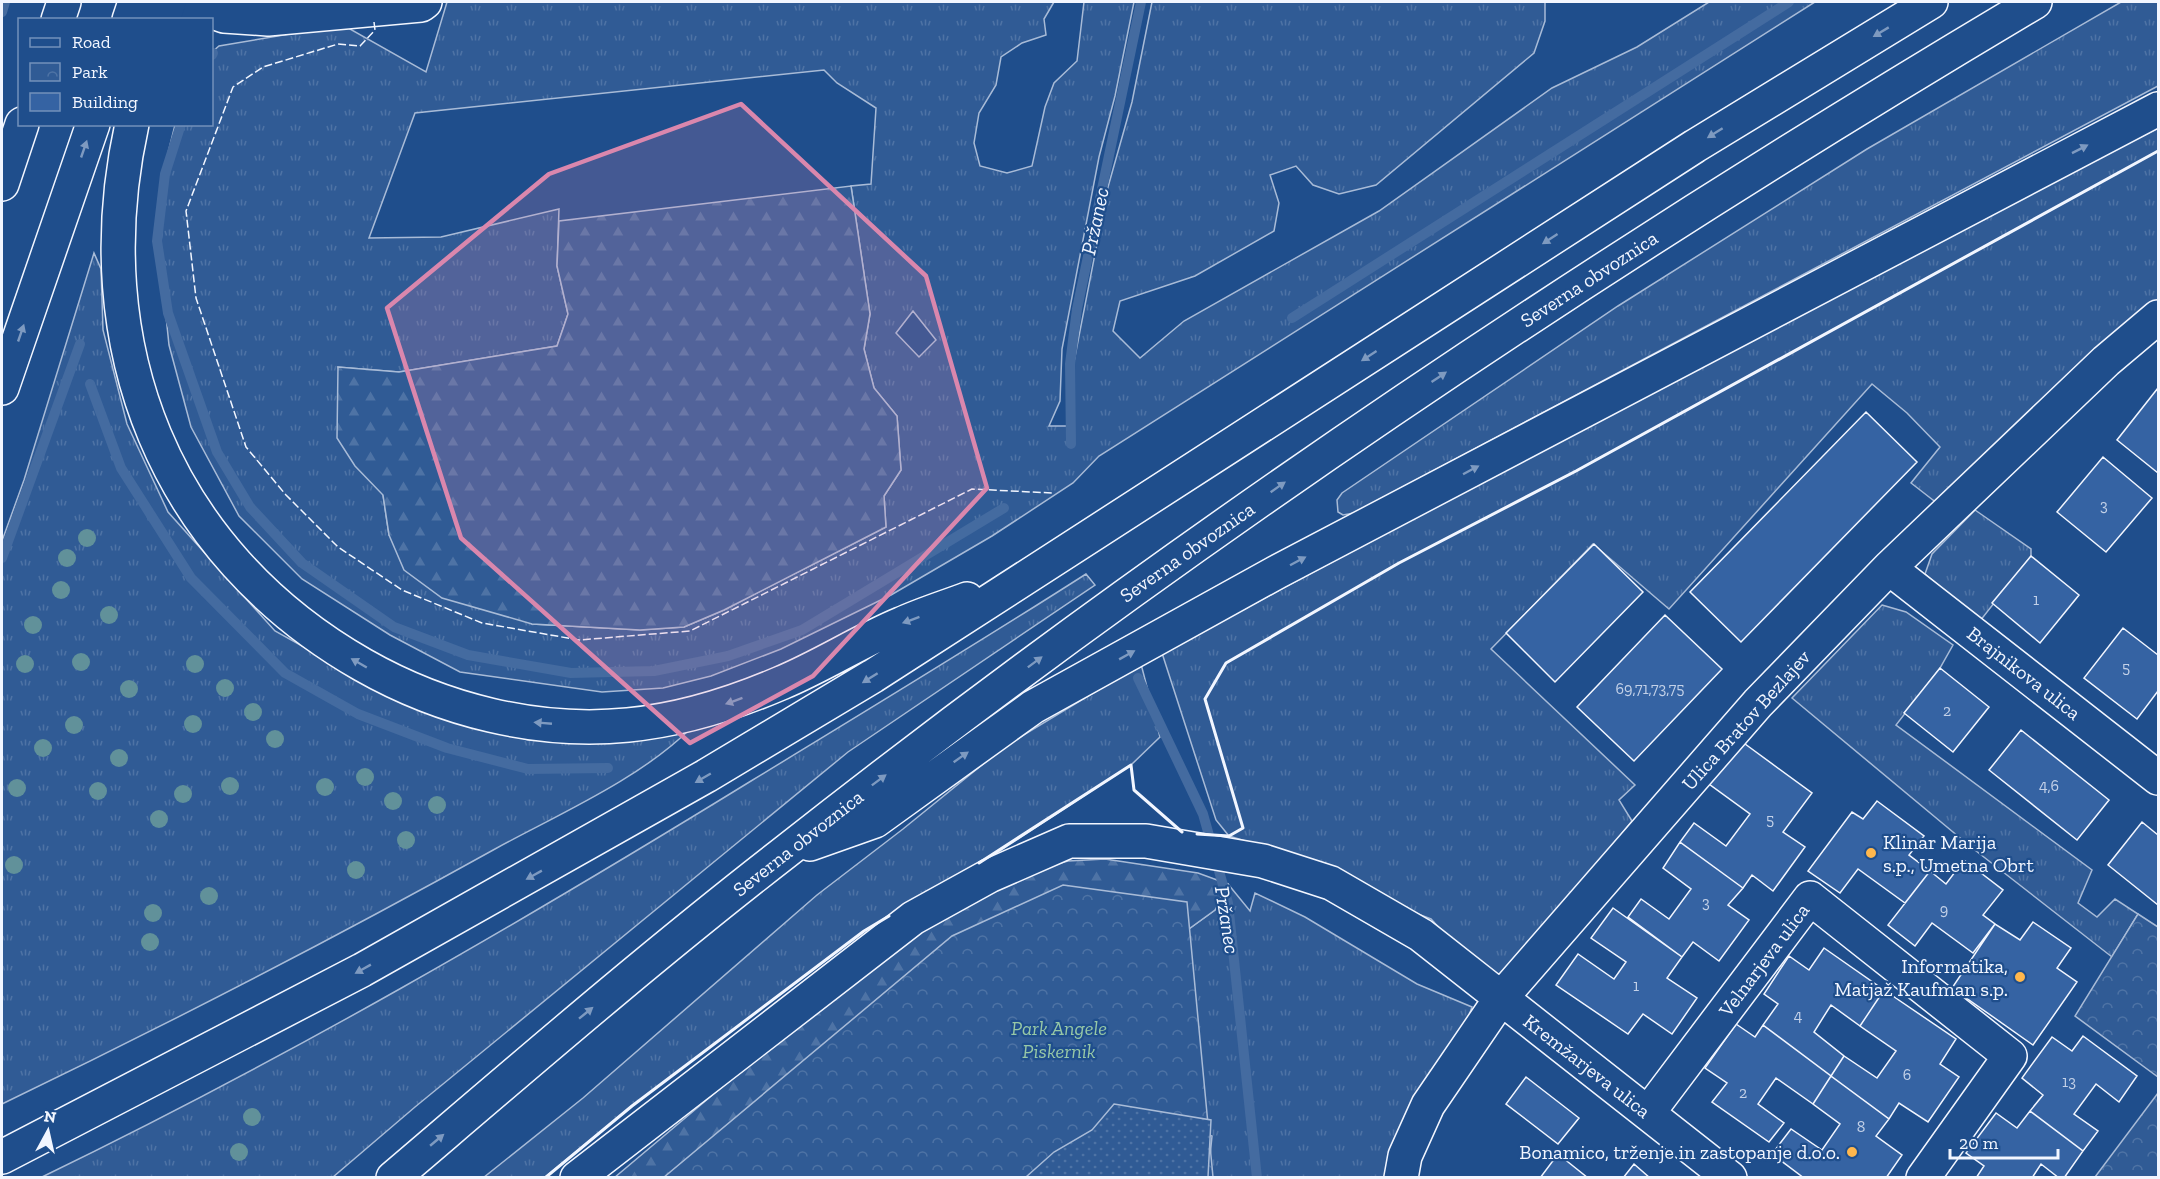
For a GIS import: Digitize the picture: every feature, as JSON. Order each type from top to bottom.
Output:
[{"type":"main road","points":[[59,18],[64,2]]},
{"type":"main road","points":[[130,18],[135,2]]},
{"type":"main road","points":[[164,18],[169,2]]},
{"type":"main road","points":[[184,2],[224,16],[268,19],[421,5],[425,2]]},
{"type":"main road","points":[[2,1157],[362,970],[535,874],[873,676],[1695,146],[1931,2]]},
{"type":"main road","name":"Severna obvoznica","points":[[393,1178],[582,1017],[783,853],[1086,624],[1403,401],[1726,190],[2035,2]]},
{"type":"main road","points":[[783,853],[875,821],[1033,708],[1143,646],[1394,510],[2158,109]]},
{"type":"main road","points":[[2,184],[21,126]]},
{"type":"main road","points":[[2,388],[92,126]]},
{"type":"main road","points":[[132,126],[121,194],[120,280],[130,356],[152,430],[198,515],[247,578],[310,631],[379,674],[431,698],[488,715],[579,725],[656,722],[690,716],[782,683],[901,624],[1025,578]]},
{"type":"main road","name":"Ulica Bratov Bezlajev","points":[[1401,1178],[1406,1156],[1428,1105],[1501,998],[1758,703],[1889,568],[2106,361],[2158,317]]},
{"type":"main road","name":"Brajnikova ulica","points":[[1889,568],[2158,778]]},
{"type":"main road","points":[[577,1178],[913,918],[988,876],[1070,841],[1146,841],[1263,861],[1331,883],[1421,935],[1501,998]]},
{"type":"main road","name":"Velnarjeva ulica","points":[[1648,1113],[1810,898],[2010,1056],[1923,1178]]},
{"type":"main road","name":"Kremžarjeva ulica","points":[[1501,998],[1730,1178]]},
{"type":"highlighted area","points":[[741,104],[926,276],[987,488],[813,676],[690,743],[461,538],[387,308],[549,174]]},
{"type":"green space","points":[[447,2],[1054,2],[1044,19],[1046,35],[1022,43],[1001,57],[996,85],[979,113],[974,143],[980,166],[1007,173],[1032,166],[1045,107],[1054,83],[1077,61],[1084,2],[1134,2],[1115,96],[1099,157],[1062,349],[1060,401],[1049,426],[1070,426],[1071,377],[1108,187],[1132,102],[1152,2],[1545,2],[1545,21],[1534,53],[1376,185],[1339,194],[1313,185],[1296,166],[1270,175],[1279,203],[1274,231],[1195,276],[1120,301],[1113,331],[1140,358],[1184,321],[1379,211],[1552,88],[1637,47],[1709,2],[1815,2],[1099,456],[1073,483],[992,536],[891,595],[781,649],[711,676],[663,688],[602,692],[460,672],[390,635],[302,579],[239,516],[191,427],[169,345],[160,257],[167,157],[175,126],[213,126],[213,51],[219,46],[343,25],[426,72]],"holes":[[[824,70],[837,83],[876,108],[871,184],[851,186],[870,314],[864,349],[874,388],[897,416],[901,470],[884,496],[886,527],[724,610],[684,627],[640,630],[532,624],[389,535],[383,495],[338,367],[399,372],[557,346],[568,314],[557,266],[559,209],[441,237],[369,238],[415,113]],[[913,311],[936,340],[919,357],[896,333]]]},
{"type":"green space","points":[[2121,2],[2158,2],[2158,86],[1354,513],[1343,515],[1338,512],[1337,500],[1342,493],[1618,306],[1867,149]]},
{"type":"green space","points":[[2158,128],[2158,310],[2035,405],[1942,507],[1911,483],[1940,447],[1907,413],[1872,384],[1669,609],[1593,544],[1491,649],[1635,785],[1619,800],[1632,821],[1502,981],[1470,962],[1431,919],[1275,850],[1229,836],[1216,820],[1162,653],[1859,280]]},
{"type":"green space","points":[[851,186],[870,314],[864,349],[874,388],[897,416],[901,470],[884,496],[886,527],[724,610],[684,627],[640,630],[532,624],[442,598],[404,570],[389,535],[383,495],[355,466],[337,438],[338,367],[399,372],[557,346],[568,314],[557,266],[559,221]]},
{"type":"green space","points":[[94,253],[101,269],[103,330],[127,424],[168,512],[275,631],[397,699],[528,740],[614,741],[691,728],[648,764],[598,794],[250,980],[2,1104],[2,541],[24,480]]},
{"type":"green space","points":[[1975,510],[2031,549],[2031,556],[1980,621],[1925,574],[1932,554]]},
{"type":"green space","points":[[1086,574],[1095,585],[848,752],[333,1177],[42,1177],[313,1037],[489,938],[835,730]]},
{"type":"green space","points":[[1882,605],[1906,612],[1953,645],[1940,668],[1896,725],[2092,870],[2078,903],[2097,917],[2115,899],[2138,914],[2112,957],[1971,847],[1792,698]]},
{"type":"green space","points":[[1141,664],[1160,737],[1131,765],[995,854],[864,931],[632,1106],[545,1177],[483,1178],[583,1098],[817,895],[1004,747]]},
{"type":"green space","name":"Park Angele Piskernik","points":[[1105,859],[1198,873],[1228,884],[1215,910],[1182,934],[1026,1177],[614,1178],[830,996],[932,923],[1038,869],[1068,861]]},
{"type":"green space","points":[[1228,884],[1250,911],[1255,893],[1305,917],[1417,984],[1472,1007],[1461,1040],[1389,1177],[1208,1177],[1212,1136],[1114,1104],[1182,934],[1215,910]]},
{"type":"green space","name":"Park Angele Piskernik","points":[[1063,885],[1187,902],[1213,1177],[663,1178],[952,936]]},
{"type":"green space","points":[[2138,914],[2158,927],[2158,1077],[2075,1016]]},
{"type":"green space","points":[[2158,1093],[2158,1177],[2095,1177]]},
{"type":"green space","points":[[1114,1104],[1211,1120],[1208,1177],[1026,1177],[1054,1152],[1092,1130]]},
{"type":"building","points":[[2158,388],[2158,473],[2117,440]]},
{"type":"building","points":[[1866,412],[1917,462],[1741,642],[1690,592]]},
{"type":"building","points":[[2103,457],[2152,498],[2106,552],[2057,512]]},
{"type":"building","points":[[1594,544],[1643,592],[1555,682],[1506,633]]},
{"type":"building","points":[[2031,556],[2079,595],[2040,643],[1992,603]]},
{"type":"building","points":[[1665,615],[1722,669],[1634,761],[1577,707]]},
{"type":"building","points":[[2123,628],[2158,655],[2158,691],[2137,719],[2084,678]]},
{"type":"building","points":[[1940,668],[1989,707],[1953,752],[1904,713]]},
{"type":"building","points":[[2021,730],[2109,800],[2077,840],[1989,770]]},
{"type":"building","points":[[1741,741],[1812,793],[1783,832],[1805,847],[1773,891],[1752,875],[1743,888],[1680,842],[1694,823],[1726,846],[1750,814],[1709,784]]},
{"type":"building","points":[[1877,801],[1924,836],[1909,855],[1930,871],[1905,903],[1858,869],[1840,893],[1808,871],[1852,812],[1863,819]]},
{"type":"building","points":[[2142,822],[2158,835],[2158,905],[2108,865]]},
{"type":"building","points":[[1680,842],[1743,888],[1728,905],[1749,920],[1719,961],[1693,942],[1682,957],[1628,917],[1641,899],[1669,919],[1691,889],[1663,868]]},
{"type":"building","points":[[1964,860],[2003,890],[1983,915],[1995,924],[1973,953],[1932,923],[1915,946],[1888,925],[1930,871],[1946,884]]},
{"type":"building","points":[[1613,908],[1682,957],[1667,978],[1697,998],[1672,1034],[1643,1014],[1628,1034],[1556,985],[1578,954],[1614,979],[1626,962],[1591,938]]},
{"type":"building","points":[[2033,922],[2071,948],[2057,968],[2077,982],[2033,1045],[1952,988],[1995,924],[2020,940]]},
{"type":"building","points":[[1824,948],[1884,990],[1860,1026],[1831,1005],[1814,1032],[1844,1056],[1831,1076],[1763,1025],[1778,1004],[1764,994],[1789,956],[1809,970]]},
{"type":"building","points":[[1884,990],[1956,1039],[1940,1064],[1959,1077],[1928,1122],[1899,1103],[1889,1119],[1831,1076],[1844,1056],[1877,1078],[1896,1051],[1860,1026]]},
{"type":"building","points":[[1736,1024],[1755,1037],[1763,1025],[1831,1076],[1813,1104],[1776,1078],[1758,1104],[1784,1123],[1769,1142],[1712,1102],[1727,1083],[1705,1068]]},
{"type":"building","points":[[2083,1036],[2137,1076],[2119,1102],[2096,1084],[2074,1114],[2098,1131],[2083,1151],[2030,1111],[2043,1095],[2022,1078],[2052,1037],[2072,1051]]},
{"type":"building","points":[[1831,1076],[1889,1119],[1876,1136],[1902,1155],[1886,1178],[1804,1178],[1772,1154],[1791,1129],[1822,1150],[1840,1124],[1813,1104]]},
{"type":"building","points":[[1526,1077],[1579,1118],[1558,1144],[1506,1104]]},
{"type":"building","points":[[2030,1111],[2083,1151],[2064,1178],[2059,1178],[2041,1164],[2032,1178],[1976,1178],[1984,1166],[1966,1153],[1996,1113],[2017,1128]]},
{"type":"building","points":[[1558,1154],[1588,1178],[1540,1178]]},
{"type":"building","points":[[1634,1164],[1650,1178],[1623,1178]]},
{"type":"waterway","points":[[2,12],[5,2]]},
{"type":"waterway","name":"Pržanec","points":[[1071,444],[1070,364],[1077,309],[1141,2]]},
{"type":"waterway","points":[[1292,318],[1789,2]]},
{"type":"waterway","points":[[180,126],[165,174],[157,241],[168,313],[217,452],[250,507],[302,563],[394,627],[468,655],[571,673],[654,671],[728,656],[802,630],[1004,508]]},
{"type":"waterway","points":[[2,558],[80,344]]},
{"type":"waterway","points":[[90,384],[121,468],[191,578],[285,673],[358,714],[447,748],[528,769],[608,768]]},
{"type":"waterway","name":"Pržanec","points":[[1138,678],[1203,814],[1228,903],[1257,1178]]},
{"type":"fence","points":[[374,22],[375,30],[360,46],[338,44],[263,67],[233,87],[186,211],[196,298],[246,447],[286,495],[338,547],[402,590],[482,623],[579,640],[690,631],[972,489],[1052,493]]},
{"type":"wall","points":[[1197,834],[1229,836],[1243,828],[1205,699],[1226,663],[1399,563],[1576,471],[2158,151]]},
{"type":"wall","points":[[979,863],[1131,765],[1134,790],[1182,832]]},
{"type":"wall","points":[[545,1178],[632,1106],[864,931],[889,916]]},
{"type":"place","name":"Klinar Marija s.p., Umetna Obrt","points":[[1871,853]]},
{"type":"place","name":"Informatika, Matjaž Kaufman s.p.","points":[[2020,977]]},
{"type":"place","name":"Bonamico, trženje in zastopanje d.o.o.","points":[[1852,1152]]}]
